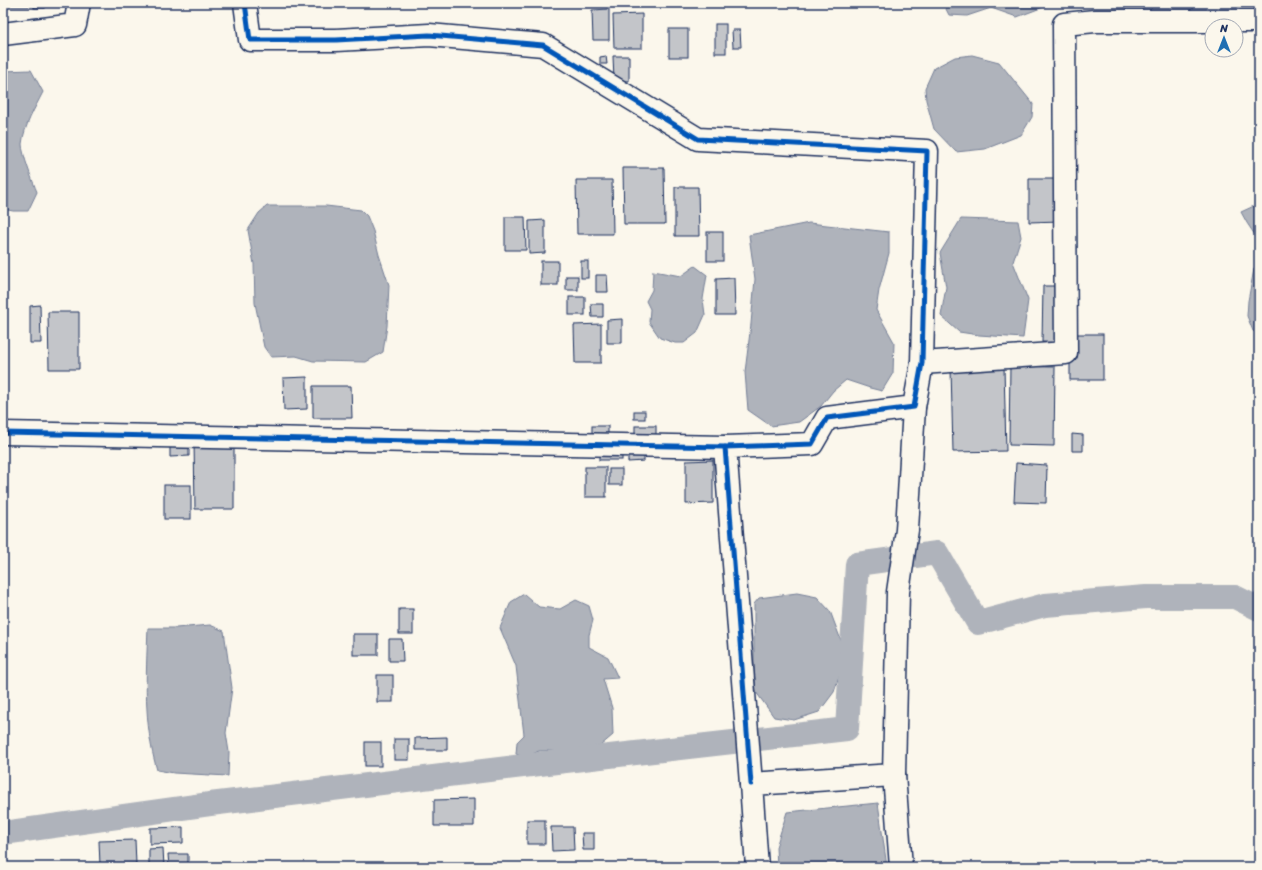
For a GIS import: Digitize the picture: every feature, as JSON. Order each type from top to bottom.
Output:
[{"type":"street","points":[[3,34],[75,25],[79,3]]},
{"type":"street","points":[[245,3],[250,40],[336,40],[429,35],[543,45],[698,139],[927,151],[922,363],[914,407],[907,530],[898,592],[894,775],[901,867]]},
{"type":"street","points":[[922,363],[1066,353],[1064,24],[1095,12],[1259,21]]},
{"type":"street","points":[[3,433],[725,447],[812,444],[827,418],[914,407]]},
{"type":"street","points":[[725,447],[757,867]]},
{"type":"street","points":[[751,784],[894,775]]},
{"type":"shaded area","points":[[943,3],[1054,3],[1017,17],[991,8],[967,16],[949,15]]},
{"type":"shaded area","points":[[972,55],[999,62],[1033,104],[1032,117],[1021,135],[985,149],[956,152],[934,129],[926,100],[925,88],[934,68],[955,57]]},
{"type":"shaded area","points":[[31,70],[43,92],[27,124],[23,137],[22,149],[37,192],[28,211],[13,211],[3,209],[3,71]]},
{"type":"shaded area","points":[[267,206],[326,206],[361,210],[367,216],[389,285],[387,326],[383,352],[366,362],[313,361],[296,356],[271,357],[264,347],[255,303],[254,264],[248,230],[259,213]]},
{"type":"shaded area","points":[[1254,206],[1259,206],[1259,241],[1241,212]]},
{"type":"shaded area","points":[[961,219],[1018,221],[1021,237],[1013,262],[1028,300],[1023,338],[959,332],[941,316],[946,287],[940,253]]},
{"type":"shaded area","points":[[809,223],[889,232],[889,253],[879,290],[876,310],[894,342],[893,373],[882,391],[846,380],[833,391],[821,406],[799,422],[771,426],[748,410],[745,372],[755,279],[749,235]]},
{"type":"shaded area","points":[[695,266],[707,275],[703,299],[705,315],[697,333],[684,343],[675,343],[660,338],[649,322],[650,309],[646,301],[652,290],[653,271],[681,276]]},
{"type":"shaded area","points":[[1259,268],[1259,333],[1253,331],[1247,316],[1248,301],[1254,269]]},
{"type":"shaded area","points":[[797,593],[817,597],[830,611],[842,643],[842,668],[834,692],[819,712],[794,720],[774,717],[756,692],[754,667],[754,604],[759,598]]},
{"type":"shaded area","points":[[524,594],[539,607],[560,609],[576,600],[589,606],[593,620],[589,635],[589,647],[608,657],[618,678],[603,679],[612,708],[613,735],[600,746],[565,751],[539,751],[525,757],[516,754],[517,742],[524,735],[516,666],[500,628],[511,602]]},
{"type":"shaded area","points":[[210,625],[224,631],[232,688],[226,733],[229,752],[228,776],[174,773],[157,770],[147,717],[146,682],[148,628],[176,628]]},
{"type":"shaded area","points":[[878,803],[887,867],[777,867],[776,847],[787,812]]},
{"type":"building","points":[[3,3],[29,3],[29,6],[3,6]]},
{"type":"building","points":[[34,3],[45,3],[45,8],[34,8]]},
{"type":"building","points":[[613,3],[648,3],[648,5],[613,5]]},
{"type":"building","points":[[609,9],[609,40],[593,40],[592,10]]},
{"type":"building","points":[[642,14],[642,48],[614,48],[613,15]]},
{"type":"building","points":[[715,24],[726,24],[726,53],[715,53]]},
{"type":"building","points":[[669,29],[688,29],[688,57],[669,57]]},
{"type":"building","points":[[732,30],[740,30],[741,47],[733,47]]},
{"type":"building","points":[[606,56],[607,64],[600,64],[600,57]]},
{"type":"building","points":[[613,56],[629,56],[629,81],[614,81]]},
{"type":"building","points":[[623,168],[664,168],[665,224],[624,224]]},
{"type":"building","points":[[1029,179],[1060,179],[1060,221],[1029,222]]},
{"type":"building","points":[[576,180],[612,180],[613,234],[577,234]]},
{"type":"building","points":[[675,187],[698,187],[699,236],[675,236]]},
{"type":"building","points":[[505,217],[525,217],[526,250],[505,250]]},
{"type":"building","points":[[545,220],[545,253],[529,254],[529,221]]},
{"type":"building","points":[[707,232],[723,232],[723,261],[707,261]]},
{"type":"building","points":[[541,261],[558,261],[558,285],[541,285]]},
{"type":"building","points":[[581,261],[588,261],[588,278],[581,278]]},
{"type":"building","points":[[596,275],[607,275],[608,292],[596,292]]},
{"type":"building","points":[[566,276],[578,276],[578,290],[566,290]]},
{"type":"building","points":[[734,278],[735,315],[716,315],[716,279]]},
{"type":"building","points":[[1043,286],[1060,286],[1060,343],[1042,342]]},
{"type":"building","points":[[569,297],[585,297],[585,315],[569,315]]},
{"type":"building","points":[[591,304],[603,304],[603,317],[592,317]]},
{"type":"building","points":[[40,305],[41,343],[30,343],[30,306]]},
{"type":"building","points":[[48,312],[79,312],[79,369],[49,369]]},
{"type":"building","points":[[622,319],[622,343],[607,343],[607,320]]},
{"type":"building","points":[[601,324],[601,363],[575,363],[574,325]]},
{"type":"building","points":[[1070,334],[1103,334],[1103,380],[1070,380]]},
{"type":"building","points":[[1010,366],[1055,367],[1054,446],[1009,445]]},
{"type":"building","points":[[1004,367],[1006,451],[953,452],[951,368]]},
{"type":"building","points":[[307,377],[307,409],[284,410],[283,378]]},
{"type":"building","points":[[313,386],[351,386],[352,418],[313,418]]},
{"type":"building","points":[[634,411],[645,411],[645,419],[634,419]]},
{"type":"building","points":[[592,426],[608,426],[608,441],[592,441]]},
{"type":"building","points":[[635,426],[656,426],[656,441],[635,441]]},
{"type":"building","points":[[1072,434],[1083,435],[1083,451],[1072,451]]},
{"type":"building","points":[[194,441],[234,441],[234,509],[195,509]]},
{"type":"building","points":[[170,444],[189,444],[189,456],[170,457]]},
{"type":"building","points":[[599,448],[622,448],[622,460],[599,460]]},
{"type":"building","points":[[628,450],[644,450],[644,461],[628,462]]},
{"type":"building","points":[[713,460],[713,503],[686,504],[686,461]]},
{"type":"building","points":[[1016,463],[1047,465],[1046,503],[1014,502]]},
{"type":"building","points":[[585,467],[606,467],[606,497],[585,497]]},
{"type":"building","points":[[609,469],[622,469],[622,485],[609,485]]},
{"type":"building","points":[[164,485],[191,485],[191,519],[164,519]]},
{"type":"building","points":[[399,609],[413,609],[413,634],[399,634]]},
{"type":"building","points":[[353,634],[378,634],[378,655],[353,655]]},
{"type":"building","points":[[389,639],[402,639],[403,661],[389,661]]},
{"type":"building","points":[[377,675],[393,675],[393,702],[377,702]]},
{"type":"building","points":[[447,737],[447,750],[415,750],[415,738]]},
{"type":"building","points":[[394,739],[409,739],[409,760],[394,760]]},
{"type":"building","points":[[365,742],[381,742],[381,766],[365,766]]},
{"type":"building","points":[[474,799],[474,826],[434,826],[434,800]]},
{"type":"building","points":[[527,820],[545,820],[545,844],[527,844]]},
{"type":"building","points":[[183,827],[183,843],[150,844],[150,828]]},
{"type":"building","points":[[551,827],[573,827],[574,850],[552,851]]},
{"type":"building","points":[[582,833],[594,833],[594,850],[583,850]]},
{"type":"building","points":[[135,840],[136,864],[100,865],[99,841]]},
{"type":"building","points":[[163,848],[164,867],[149,867],[149,849]]},
{"type":"building","points":[[168,854],[188,854],[188,867],[169,867]]},
{"type":"waterway","points":[[3,833],[210,804],[847,729],[857,564],[937,553],[978,623],[1045,605],[1146,597],[1235,597],[1259,609]]},
{"type":"cycle path","points":[[245,3],[250,40],[336,40],[429,35],[543,45],[698,139],[927,151],[922,363],[914,407],[827,418],[812,444],[725,447],[751,784]]},
{"type":"cycle path","points":[[3,433],[725,447]]}]
